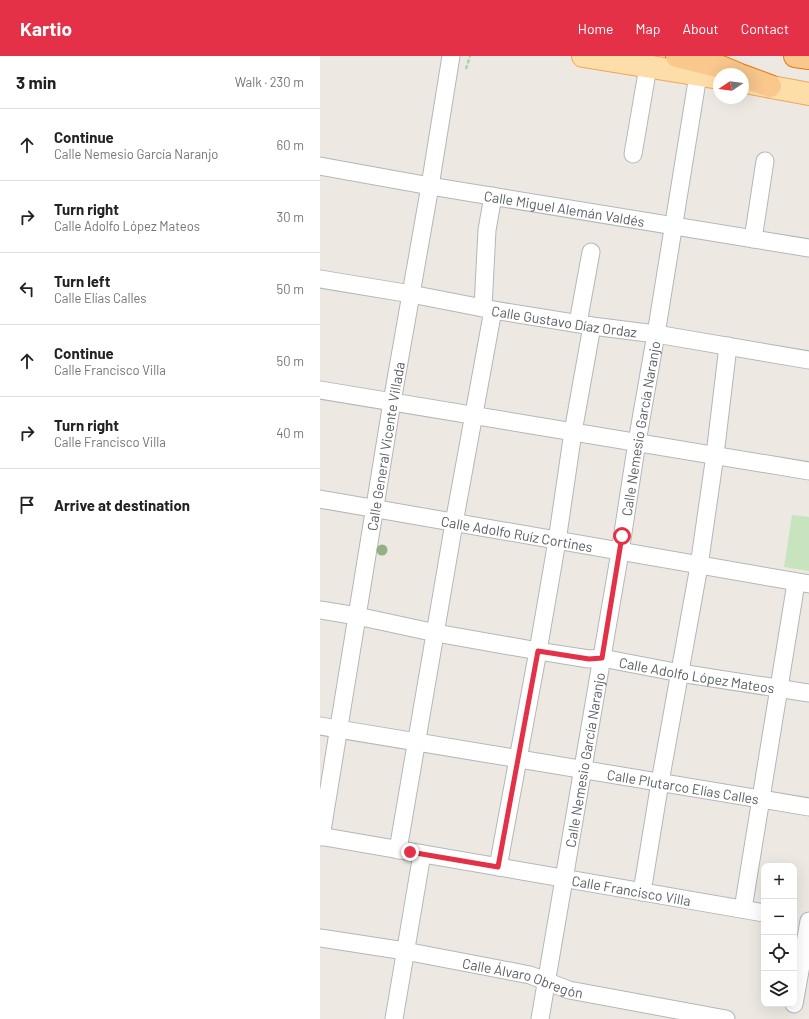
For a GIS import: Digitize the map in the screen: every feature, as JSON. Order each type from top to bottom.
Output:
[{"type":"highway","points":[[677,56],[723,68]]},
{"type":"highway","points":[[795,56],[809,58]]},
{"type":"highway","points":[[749,78],[770,86]]},
{"type":"main road","points":[[584,56],[709,77]]},
{"type":"main road","points":[[749,83],[809,94]]},
{"type":"street","name":"Calle General Vicente Villada","points":[[321,836],[392,402],[451,56]]},
{"type":"street","points":[[633,154],[648,67]]},
{"type":"street","name":"Calle Nemesio García Naranjo","points":[[540,1019],[674,226],[709,77]]},
{"type":"street","points":[[753,239],[765,161]]},
{"type":"street","name":"Calle Miguel Alemán Valdés","points":[[320,166],[430,186],[809,248]]},
{"type":"street","points":[[398,850],[473,416],[488,309],[487,230],[493,196]]},
{"type":"street","points":[[498,867],[519,759],[557,541],[573,432],[592,252]]},
{"type":"street","name":"Calle Gustavo Díaz Ordaz","points":[[320,279],[411,294],[488,309],[656,334],[809,360]]},
{"type":"street","points":[[642,892],[660,782],[699,566],[715,455],[728,346]]},
{"type":"street","points":[[320,390],[809,471]]},
{"type":"street","name":"Calle Adolfo Ruíz Cortines","points":[[320,499],[803,583]]},
{"type":"street","points":[[744,909],[780,689],[803,583]]},
{"type":"street","name":"Calle Adolfo López Mateos","points":[[320,610],[538,651],[589,659],[602,658],[809,693]]},
{"type":"street","name":"Calle Plutarco Elías Calles","points":[[320,726],[809,807]]},
{"type":"street","name":"Calle Francisco Villa","points":[[321,836],[761,912]]},
{"type":"street","points":[[394,1019],[422,854]]},
{"type":"street","points":[[797,919],[809,921],[797,987]]},
{"type":"street","name":"Calle Álvaro Obregón","points":[[320,938],[405,951],[530,975],[569,990],[726,1019]]},
{"type":"street","points":[[791,1019],[793,1007]]},
{"type":"path","points":[[465,72],[470,56]]},
{"type":"green space","points":[[792,515],[809,517],[809,571],[784,567]]},
{"type":"route","points":[[410,852],[498,867],[538,651],[589,659],[602,658],[622,536]]}]
